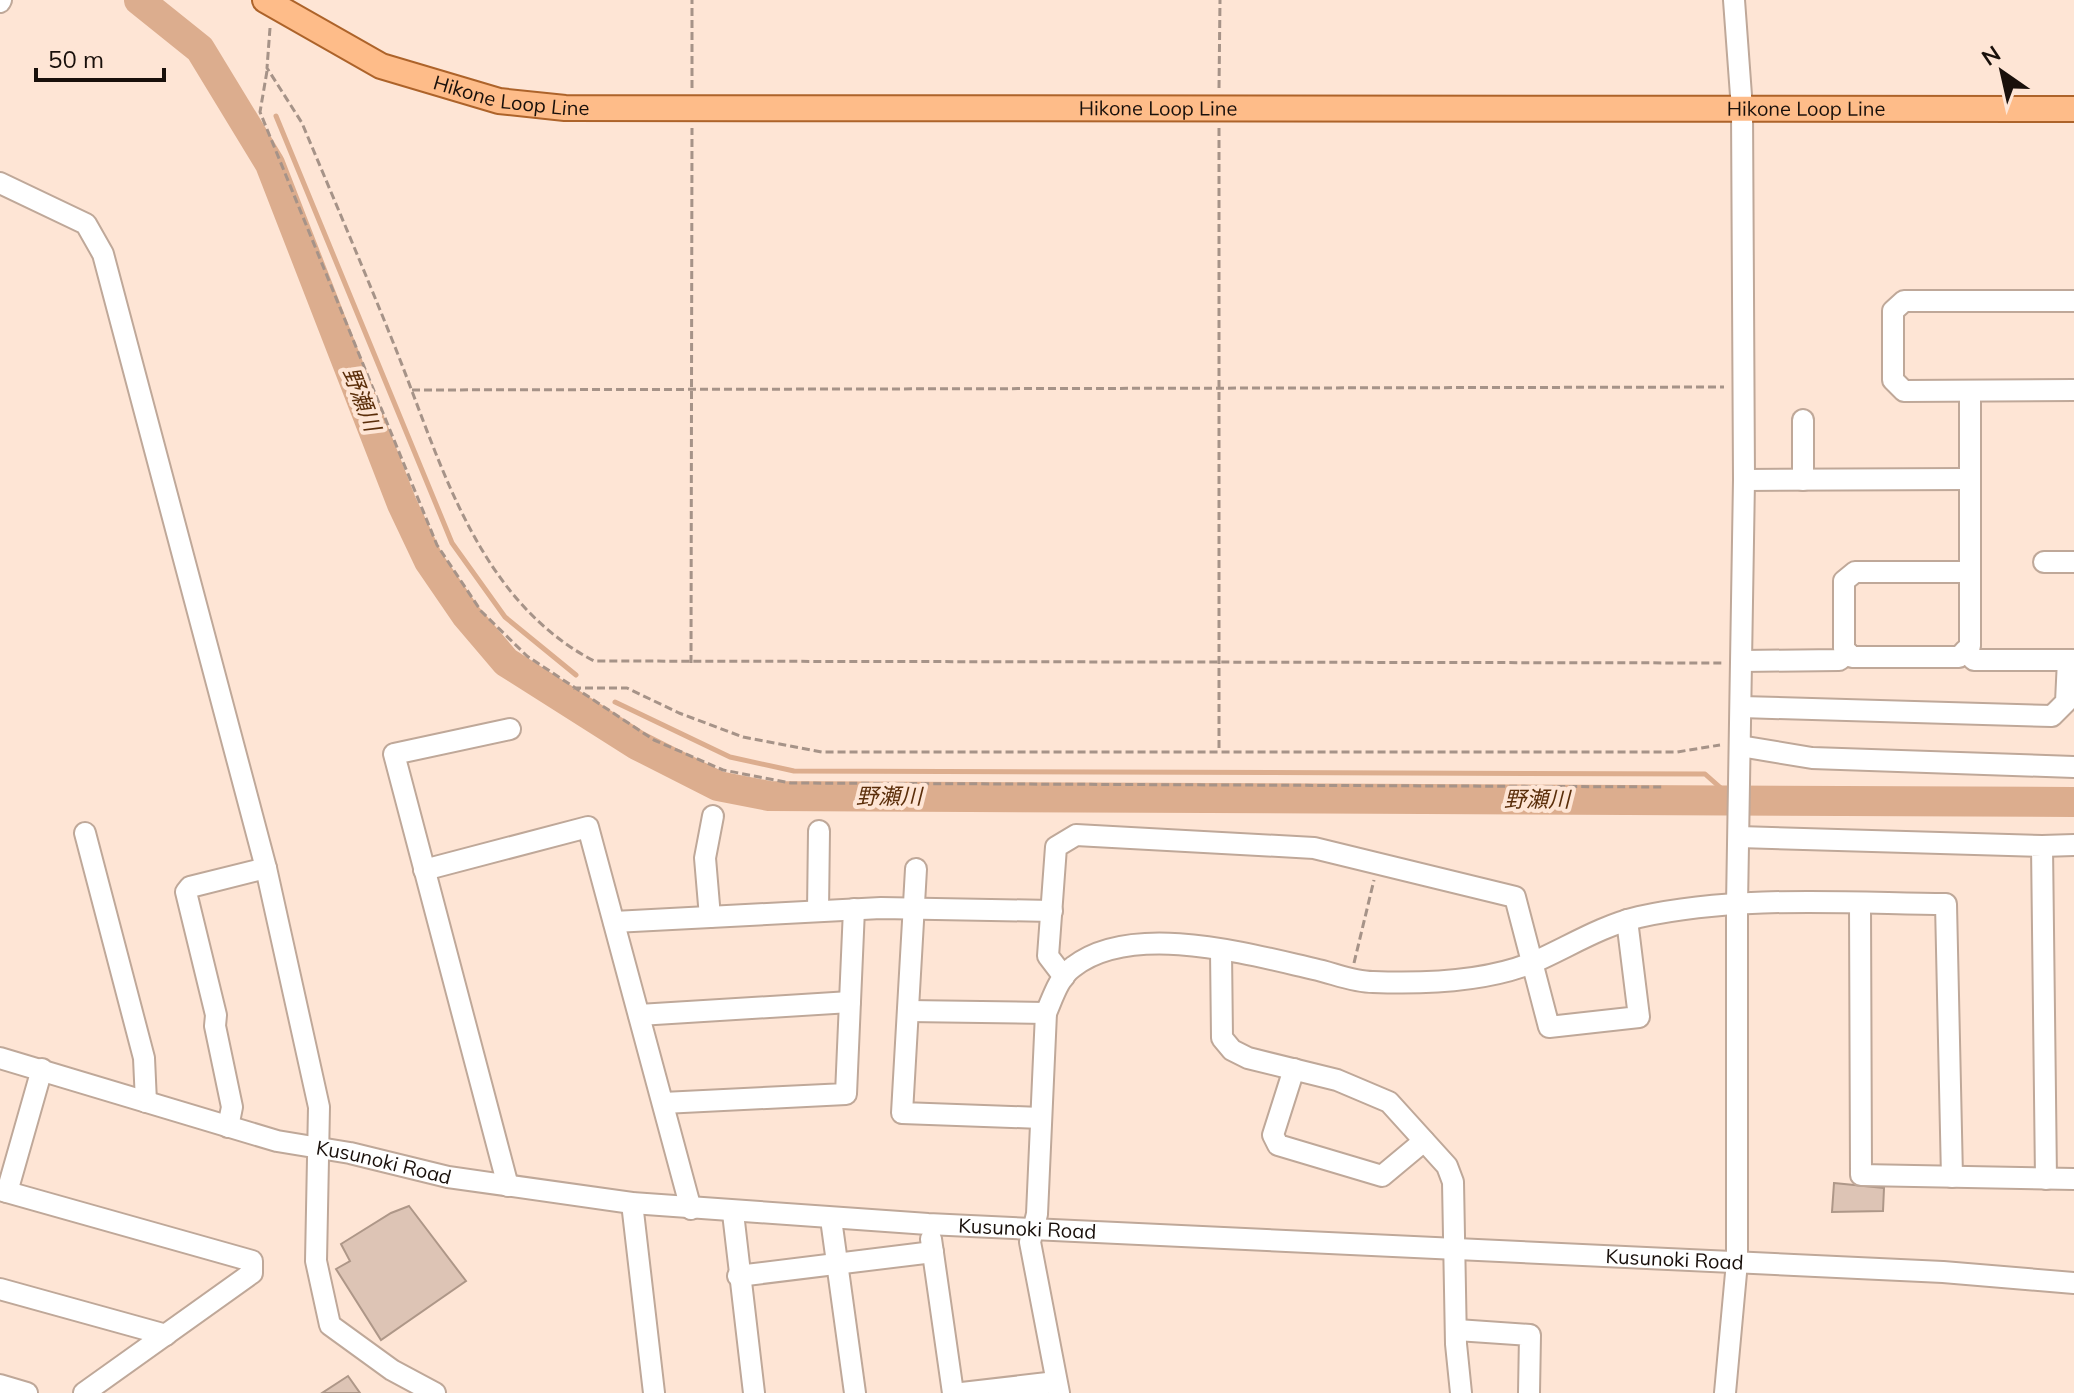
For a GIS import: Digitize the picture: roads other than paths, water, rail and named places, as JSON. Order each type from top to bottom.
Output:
[{"type":"main road","name":"Hikone Loop Line","points":[[269,2],[381,66],[499,101],[565,108],[2074,109]]},
{"type":"street","points":[[1725,1393],[1737,1262],[1737,905],[1744,480],[1742,109],[1734,0]]},
{"type":"street","points":[[0,183],[86,224],[103,254],[266,868],[319,1107],[321,1149],[316,1261],[330,1325],[392,1370],[435,1393]]},
{"type":"street","points":[[2074,301],[1904,301],[1893,311],[1893,380],[1904,391],[2074,390]]},
{"type":"street","points":[[1968,572],[1855,572],[1844,581],[1844,649],[1852,657],[1959,657],[1970,646],[1970,391]]},
{"type":"street","points":[[1803,420],[1803,480]]},
{"type":"street","points":[[1744,480],[1969,479]]},
{"type":"street","points":[[2044,562],[2074,562]]},
{"type":"street","points":[[1741,707],[2052,716],[2066,702],[2071,660],[1974,660],[1965,651]]},
{"type":"street","points":[[1742,661],[1839,660],[1848,653]]},
{"type":"street","points":[[508,1186],[394,754],[510,729]]},
{"type":"street","points":[[1740,750],[1812,758],[2074,767]]},
{"type":"street","points":[[710,917],[705,858],[713,816]]},
{"type":"street","points":[[424,870],[588,827],[691,1209]]},
{"type":"street","points":[[1739,829],[2042,846],[2074,845]]},
{"type":"street","points":[[818,911],[819,831]]},
{"type":"street","points":[[85,833],[144,1058],[146,1102]]},
{"type":"street","points":[[1064,977],[1048,956],[1056,847],[1076,835],[1314,848],[1515,897],[1549,1027],[1639,1017],[1627,920]]},
{"type":"street","points":[[2042,846],[2046,1179]]},
{"type":"street","points":[[228,1127],[232,1107],[215,1026],[216,1015],[186,892],[190,887],[266,868]]},
{"type":"street","points":[[916,869],[902,1113],[1041,1118]]},
{"type":"street","points":[[962,1393],[1057,1387],[1030,1242],[1034,1227],[1046,1013],[1072,967],[1107,948],[1134,944],[1221,951],[1368,982],[1416,983],[1494,973],[1532,963],[1596,930],[1627,920],[1737,905],[1795,901],[1946,904],[1952,1177]]},
{"type":"street","points":[[1860,903],[1861,1175],[2074,1179]]},
{"type":"street","points":[[614,922],[854,909],[1052,911]]},
{"type":"street","points":[[663,1103],[846,1094],[854,909]]},
{"type":"street","points":[[1221,951],[1222,1038],[1232,1050],[1248,1058],[1337,1080],[1389,1102],[1447,1166],[1453,1182],[1461,1393]]},
{"type":"street","points":[[639,1015],[850,1002]]},
{"type":"street","points":[[908,1011],[1046,1013]]},
{"type":"street","name":"Kusunoki Road","points":[[0,1058],[228,1127],[321,1149],[508,1186],[632,1203],[831,1219],[1737,1262],[2074,1283]]},
{"type":"street","points":[[42,1069],[4,1191],[252,1261],[252,1273],[84,1393]]},
{"type":"street","points":[[1294,1069],[1273,1135],[1278,1145],[1382,1176],[1424,1141]]},
{"type":"street","points":[[632,1203],[654,1393]]},
{"type":"street","points":[[733,1213],[754,1393]]},
{"type":"street","points":[[831,1219],[855,1393]]},
{"type":"street","points":[[928,1224],[953,1393]]},
{"type":"street","points":[[738,1276],[933,1252]]},
{"type":"street","points":[[0,1289],[166,1335]]},
{"type":"street","points":[[1457,1330],[1530,1335],[1529,1393]]},
{"type":"street","points":[[0,1385],[27,1393]]},
{"type":"waterway","name":"野瀬川","points":[[139,0],[200,49],[270,164],[402,504],[429,561],[466,615],[506,662],[637,745],[718,786],[769,796],[2074,802]]},
{"type":"waterway","points":[[276,116],[452,543],[505,617],[576,675]]},
{"type":"waterway","points":[[615,702],[730,757],[794,771],[1705,774],[1731,797]]}]
